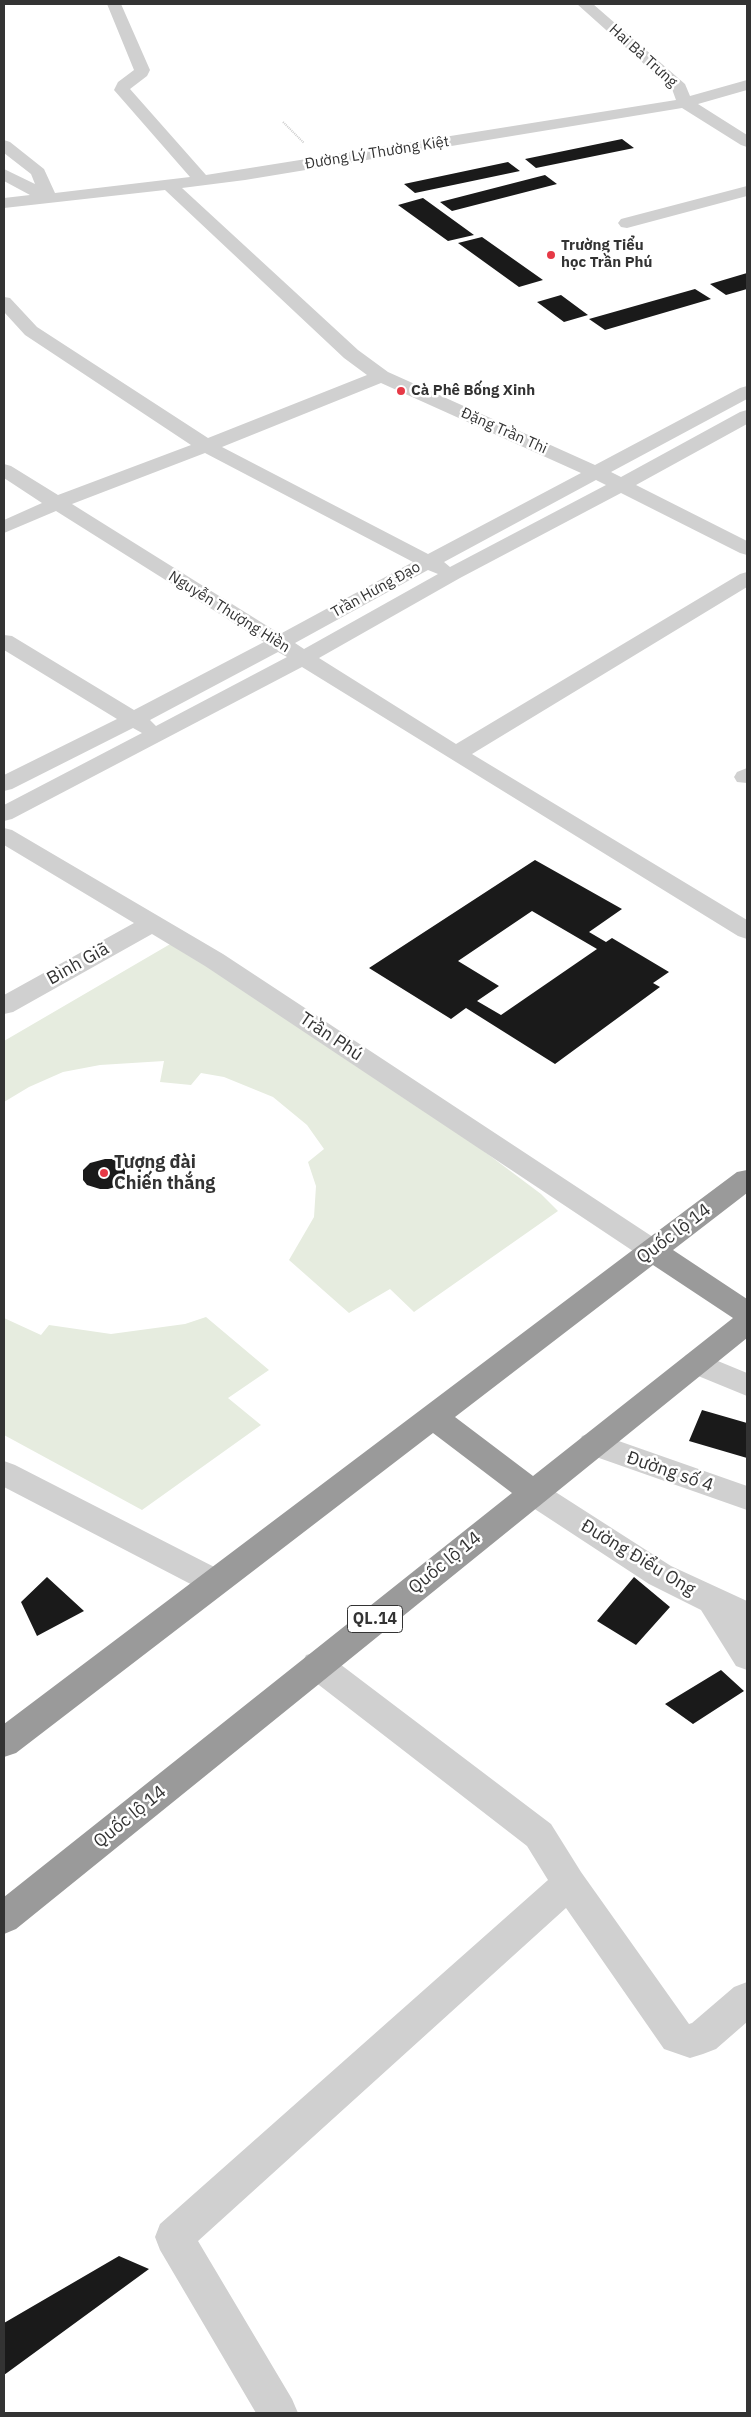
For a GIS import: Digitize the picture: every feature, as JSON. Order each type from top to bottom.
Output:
[{"type":"highway","name":"Quốc lộ 14","points":[[4,1743],[432,1416],[747,1179]]},
{"type":"highway","points":[[652,1250],[747,1313]]},
{"type":"highway","name":"Quốc lộ 14","points":[[4,1918],[532,1492],[747,1322]]},
{"type":"highway","points":[[432,1416],[532,1492]]},
{"type":"street","points":[[114,4],[142,70],[142,73],[124,85],[122,90],[202,181]]},
{"type":"street","name":"Hai Bà Trưng","points":[[584,4],[679,88],[685,103],[747,142]]},
{"type":"street","name":"Đường Lý Thường Kiệt","points":[[4,203],[202,181],[685,103],[747,85]]},
{"type":"street","points":[[4,145],[38,172],[50,199]]},
{"type":"street","points":[[4,174],[50,199]]},
{"type":"street","name":"Đặng Trần Thi","points":[[169,185],[351,354],[381,376],[595,472],[747,549]]},
{"type":"street","points":[[627,223],[747,192]]},
{"type":"street","points":[[4,302],[31,331],[206,446],[453,574]]},
{"type":"street","points":[[4,527],[55,503],[206,446],[381,376]]},
{"type":"street","points":[[5,832],[158,734],[303,658],[453,574],[622,485],[745,402]]},
{"type":"street","name":"Trần Hưng Đạo","points":[[4,784],[279,643],[595,472],[745,402]]},
{"type":"street","name":"Nguyễn Thượng Hiền","points":[[4,470],[456,754],[747,931]]},
{"type":"street","points":[[456,754],[747,578]]},
{"type":"street","points":[[4,641],[158,734]]},
{"type":"street","name":"Trần Phú","points":[[5,832],[223,965],[652,1250]]},
{"type":"street","name":"Bình Giã","points":[[4,1006],[153,923]]},
{"type":"street","points":[[696,1363],[747,1386]]},
{"type":"street","name":"Đường số 4","points":[[593,1444],[747,1498]]},
{"type":"street","points":[[4,1473],[215,1582]]},
{"type":"street","name":"Đường Điểu Ong","points":[[532,1492],[660,1575],[712,1601],[747,1615]]},
{"type":"street","points":[[712,1601],[747,1658]]},
{"type":"street","points":[[317,1665],[539,1835],[569,1883],[677,2037],[690,2041],[703,2037],[747,1999]]},
{"type":"street","points":[[278,2413],[174,2237],[569,1883]]},
{"type":"shaded area","points":[[172,943],[453,1128],[541,1194],[558,1211],[414,1312],[390,1289],[349,1313],[289,1260],[314,1217],[316,1186],[308,1162],[324,1149],[307,1125],[273,1097],[224,1077],[201,1073],[191,1085],[160,1082],[164,1061],[100,1065],[63,1072],[29,1087],[4,1102],[4,1041]]},
{"type":"shaded area","points":[[206,1317],[269,1370],[228,1398],[261,1425],[142,1510],[4,1435],[4,1318],[41,1335],[49,1325],[111,1334],[185,1324]]},
{"type":"building","points":[[622,139],[634,148],[536,168],[525,159]]},
{"type":"building","points":[[508,162],[520,171],[415,193],[404,184]]},
{"type":"building","points":[[545,175],[557,184],[452,211],[440,202]]},
{"type":"building","points":[[423,198],[474,235],[448,241],[398,205]]},
{"type":"building","points":[[482,237],[543,280],[519,287],[458,243]]},
{"type":"building","points":[[747,273],[747,289],[726,295],[710,284]]},
{"type":"building","points":[[695,289],[711,299],[605,330],[589,319]]},
{"type":"building","points":[[561,295],[588,315],[564,322],[537,302]]},
{"type":"building","points":[[535,860],[622,909],[589,932],[606,942],[612,938],[669,972],[653,983],[660,987],[555,1064],[466,1008],[451,1019],[369,968]],"holes":[[[532,911],[597,949],[501,1015],[477,1001],[499,986],[458,961]]]},
{"type":"building","name":"Tượng đài Chiến thắng","points":[[112,1159],[123,1165],[125,1178],[115,1187],[108,1189],[87,1185],[83,1180],[83,1170],[90,1163]]},
{"type":"building","points":[[702,1410],[747,1423],[747,1458],[689,1441]]},
{"type":"building","points":[[47,1577],[84,1611],[37,1636],[21,1602]]},
{"type":"building","points":[[634,1577],[670,1607],[636,1645],[597,1621]]},
{"type":"building","points":[[721,1670],[744,1691],[693,1724],[665,1704]]},
{"type":"building","points":[[119,2256],[149,2269],[4,2375],[4,2323]]},
{"type":"place","name":"Trường Tiểu học Trần Phú","points":[[551,255]]},
{"type":"place","name":"Cà Phê Bống Xinh","points":[[401,391]]},
{"type":"place","name":"Tượng đài Chiến thắng","points":[[104,1173]]}]
